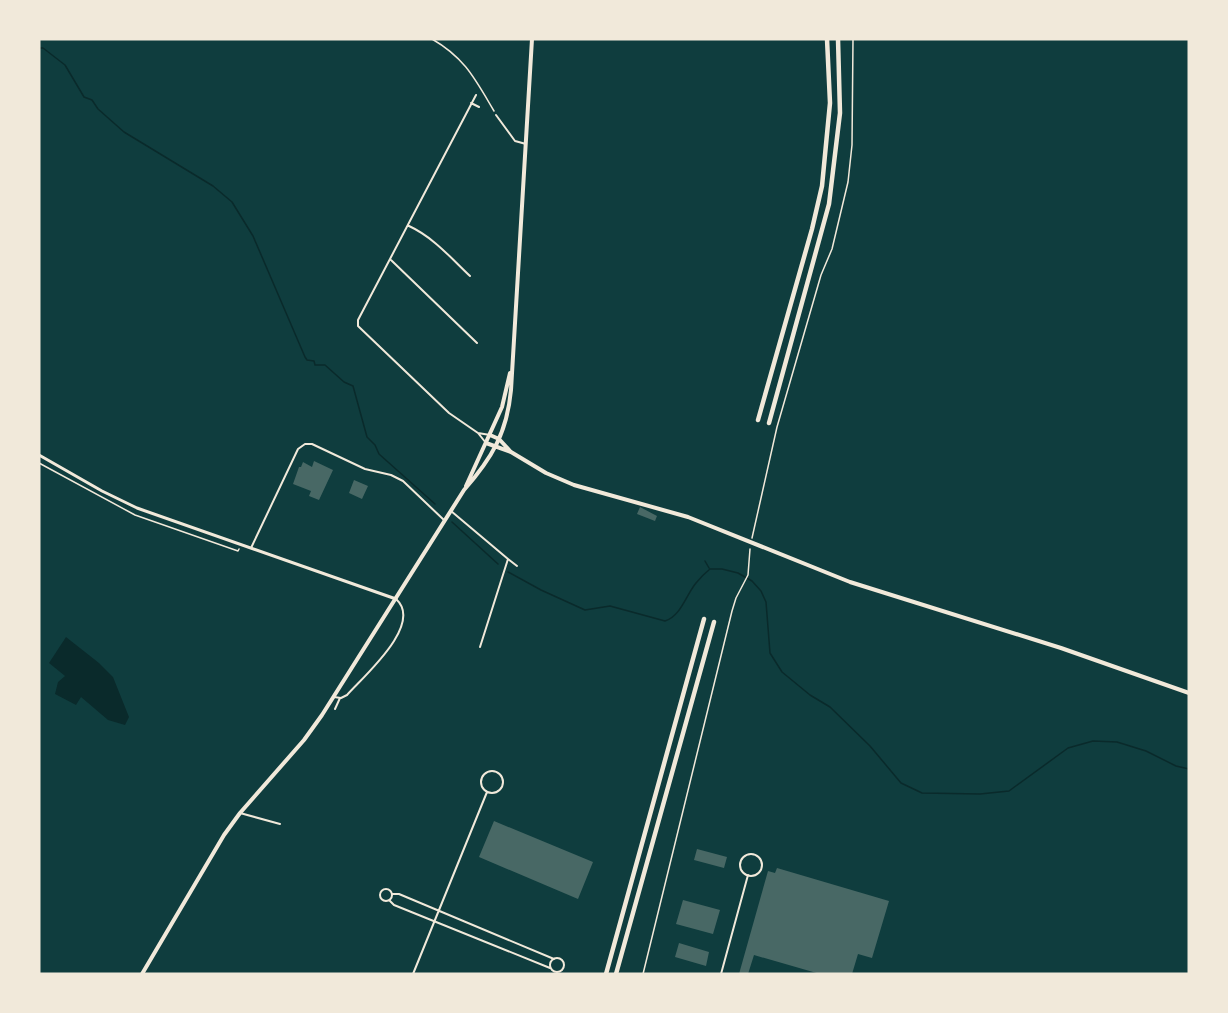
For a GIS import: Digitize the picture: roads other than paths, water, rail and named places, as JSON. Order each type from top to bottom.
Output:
[{"type":"highway","points":[[759,420],[822,186],[830,103],[827,39]]},
{"type":"highway","points":[[769,423],[828,204],[835,165],[840,113],[838,39]]},
{"type":"highway","points":[[606,974],[704,619]]},
{"type":"highway","points":[[616,974],[714,622]]},
{"type":"main road","points":[[464,490],[482,469],[495,448],[509,410],[532,39]]},
{"type":"main road","points":[[142,974],[224,835],[240,813],[304,741],[452,510],[490,435],[506,395],[513,361]]},
{"type":"main road","points":[[490,435],[500,439],[511,452]]},
{"type":"main road","points":[[486,443],[511,452],[546,473],[574,485],[681,515],[850,582],[1061,648],[1189,693]]},
{"type":"street","points":[[476,95],[358,320],[358,326],[449,413],[478,433],[486,443]]},
{"type":"street","points":[[471,103],[479,107]]},
{"type":"street","points":[[496,115],[515,141],[526,144]]},
{"type":"street","points":[[409,226],[421,231],[431,239],[470,276]]},
{"type":"street","points":[[391,260],[477,343]]},
{"type":"street","points":[[478,433],[490,435]]},
{"type":"street","points":[[250,548],[298,449],[304,444],[312,444],[365,469],[403,480],[445,521]]},
{"type":"street","points":[[39,455],[137,508],[396,599],[401,603],[404,613],[401,629],[387,651],[347,695],[341,698],[333,697]]},
{"type":"street","points":[[452,510],[517,566]]},
{"type":"street","points":[[480,647],[508,559]]},
{"type":"street","points":[[335,709],[341,698]]},
{"type":"street","points":[[488,771],[495,771],[503,779],[502,787],[497,792],[487,792],[480,783],[482,776],[488,771]]},
{"type":"street","points":[[413,974],[487,792]]},
{"type":"street","points":[[240,813],[280,824]]},
{"type":"street","points":[[753,854],[760,860],[761,867],[755,874],[748,875],[741,869],[740,862],[744,856],[753,854]]},
{"type":"street","points":[[721,974],[748,875]]},
{"type":"street","points":[[386,889],[392,894],[399,894],[439,911],[560,960],[563,968],[560,972],[555,972],[394,905],[389,900],[384,901],[380,894],[386,889]]},
{"type":"street","points":[[389,900],[392,894]]},
{"type":"street","points":[[550,968],[554,959]]},
{"type":"water","points":[[66,637],[113,677],[129,717],[125,725],[108,720],[81,697],[76,705],[55,694],[58,682],[65,676],[49,663]]},
{"type":"waterway","points":[[39,48],[43,48],[65,65],[84,97],[92,100],[98,109],[124,132],[213,186],[232,202],[253,236],[307,360],[314,361],[315,365],[325,365],[344,382],[353,386],[367,437],[375,445],[379,454],[435,504]]},
{"type":"waterway","points":[[452,522],[498,564]]},
{"type":"waterway","points":[[705,561],[709,568]]},
{"type":"waterway","points":[[508,572],[585,610],[610,606],[665,621],[675,615],[692,588],[710,569],[738,573],[752,581],[761,591],[766,602],[770,653],[782,672],[810,695],[830,707],[870,746],[901,783],[922,793],[980,794],[1009,791],[1068,748],[1093,741],[1117,742],[1189,769]]}]
